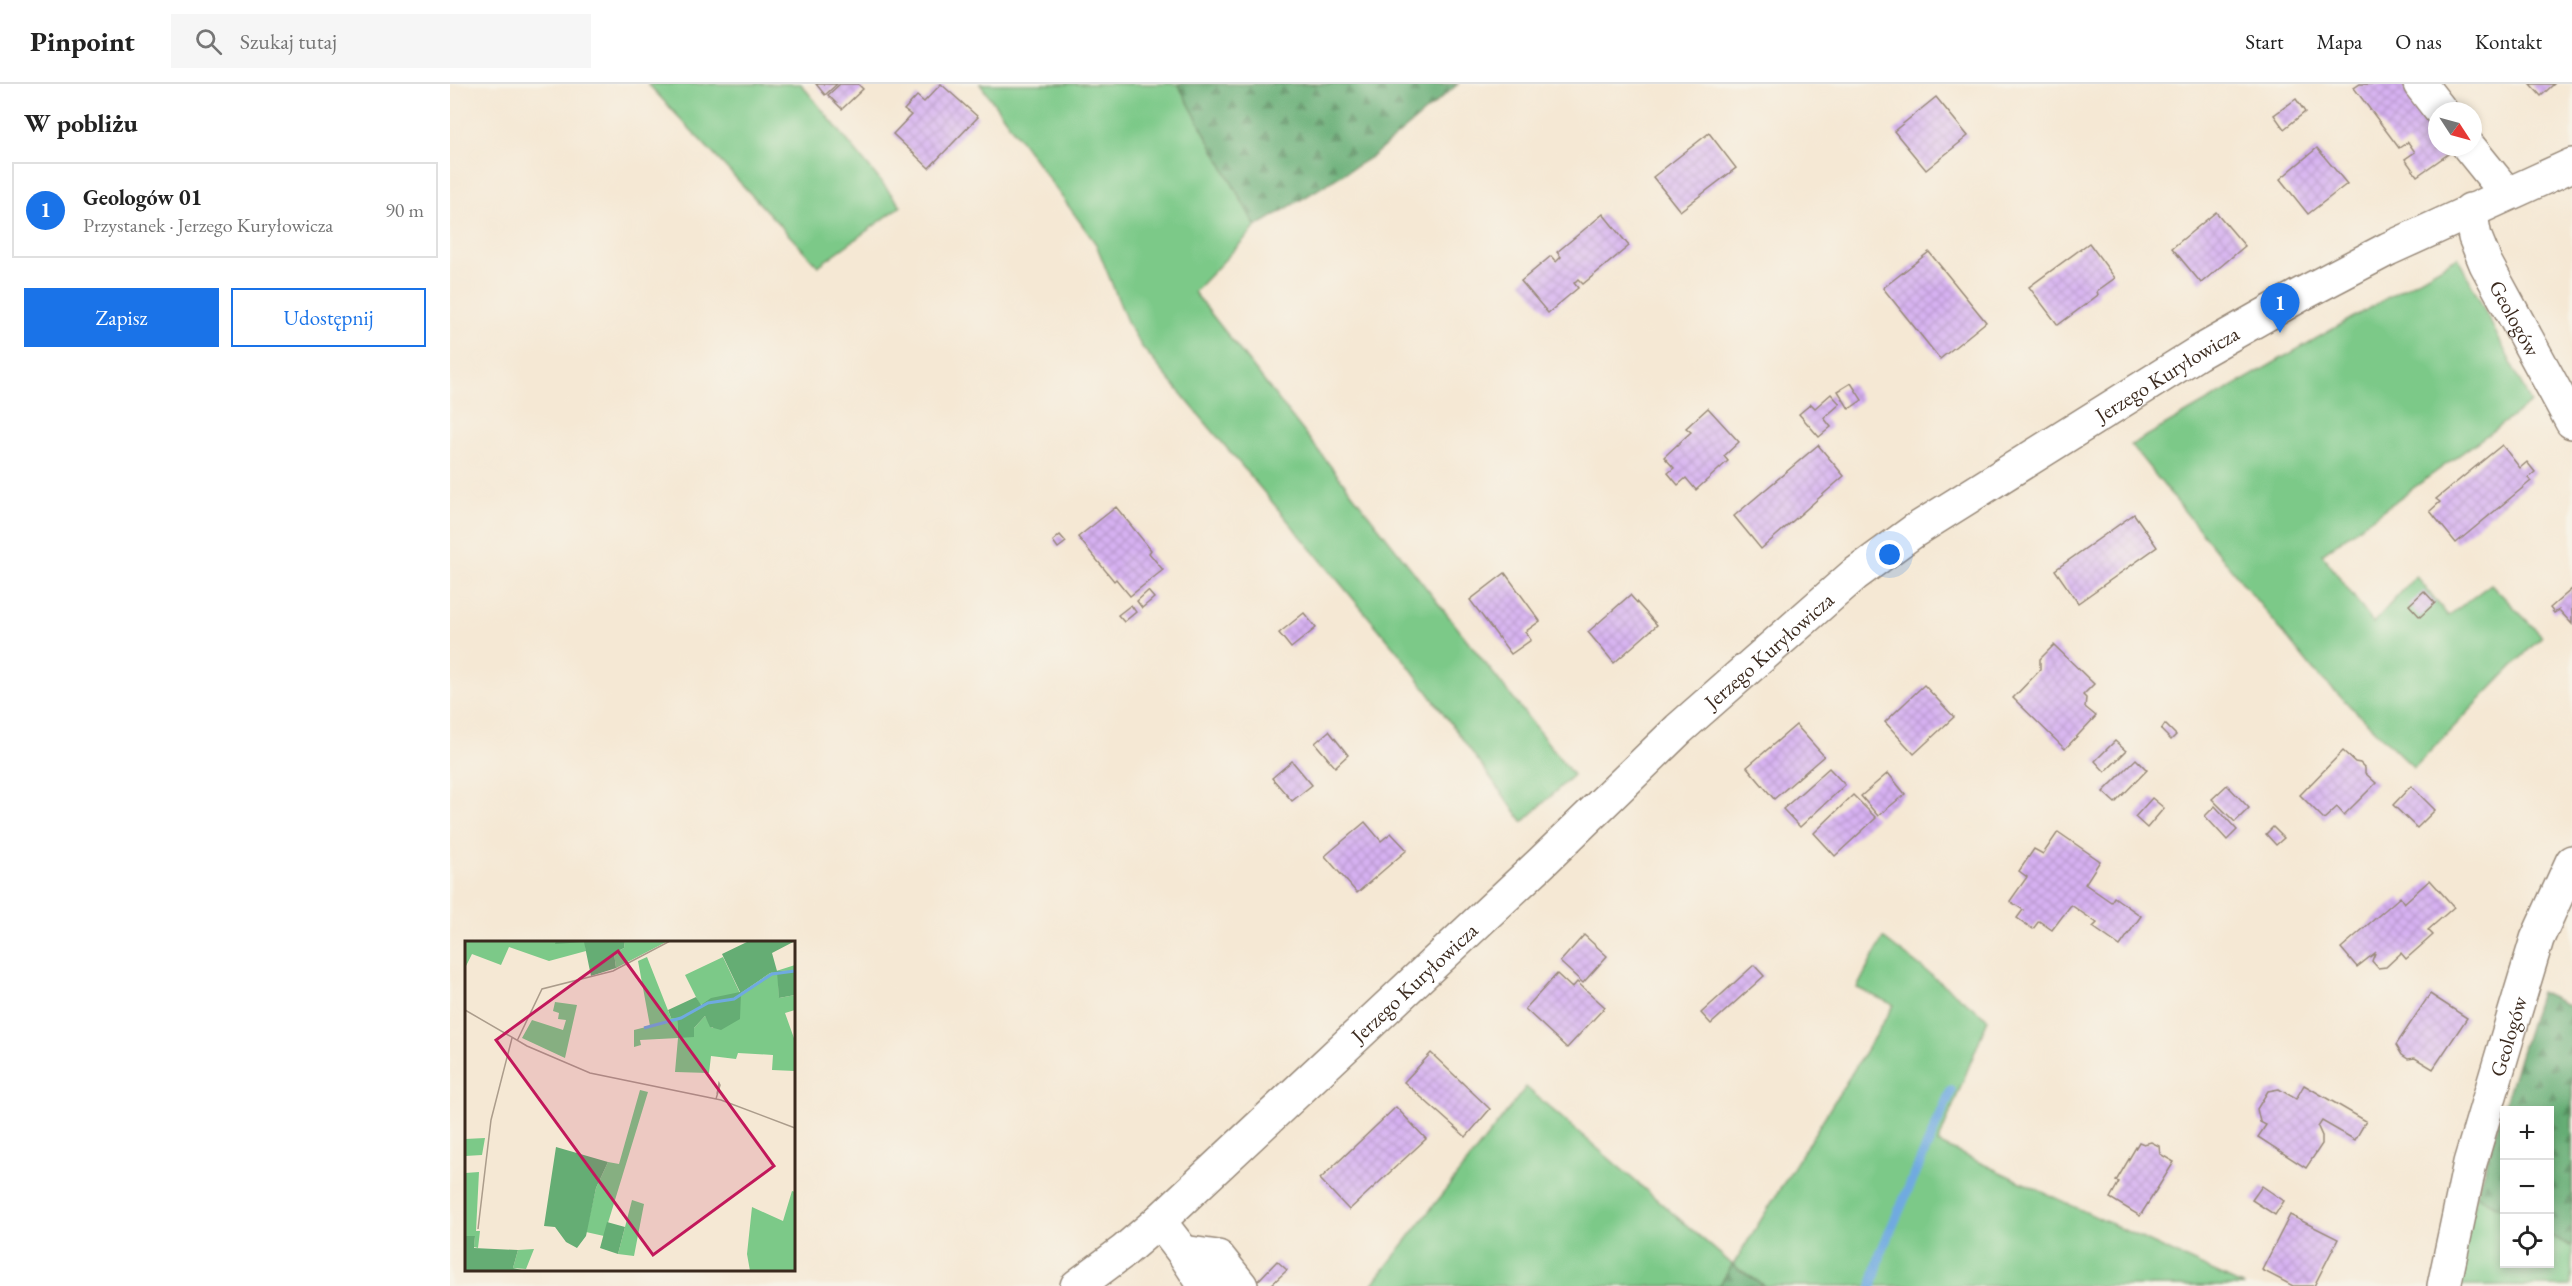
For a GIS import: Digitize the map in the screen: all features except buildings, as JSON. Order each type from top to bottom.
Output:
[{"type":"street","points":[[2420,84],[2434,102]]},
{"type":"street","points":[[2476,156],[2507,194]]},
{"type":"street","name":"Jerzego Kuryłowicza","points":[[1077,1286],[1159,1221],[1542,862],[1679,729],[1854,575],[1914,531],[2198,353],[2340,274],[2470,210],[2572,165]]},
{"type":"street","name":"Geologów","points":[[2470,210],[2475,237],[2486,264],[2572,422]]},
{"type":"street","name":"Geologów","points":[[2444,1286],[2470,1163],[2508,1035],[2538,939],[2572,862]]},
{"type":"street","points":[[1159,1221],[1205,1286]]},
{"type":"street","points":[[1174,1286],[1183,1252]]},
{"type":"street","points":[[1183,1252],[1218,1257],[1241,1286]]},
{"type":"green space","points":[[648,84],[801,84],[901,206],[818,266]]},
{"type":"green space","points":[[980,84],[1178,84],[1256,227],[1194,292],[1573,775],[1523,822],[1403,658],[1142,347],[1128,324],[1096,244]]},
{"type":"green space","points":[[1178,84],[1458,84],[1373,156],[1256,227]]},
{"type":"green space","points":[[2458,257],[2531,403],[2322,554],[2373,623],[2416,576],[2448,616],[2491,584],[2542,636],[2414,768],[2313,670],[2131,445]]},
{"type":"green space","points":[[1883,938],[1988,1019],[1938,1143],[2244,1286],[1765,1286],[1733,1265],[1894,1005],[1857,988]]},
{"type":"green space","points":[[2540,992],[2572,1007],[2572,1247],[2554,1237],[2554,1106],[2504,1106]]},
{"type":"green space","points":[[1526,1087],[1733,1265],[1719,1286],[1371,1286]]},
{"type":"green space","points":[[2500,1119],[2500,1208],[2476,1195]]},
{"type":"green space","points":[[2476,1195],[2500,1208],[2500,1268],[2554,1268],[2554,1237],[2572,1247],[2571,1286],[2456,1286]]},
{"type":"green space","points":[[1732,1265],[1765,1286],[1719,1286]]},
{"type":"waterway","points":[[1872,1286],[1881,1252],[1951,1091]]},
{"type":"place","name":"Geologów 01","points":[[2280,333]]}]
